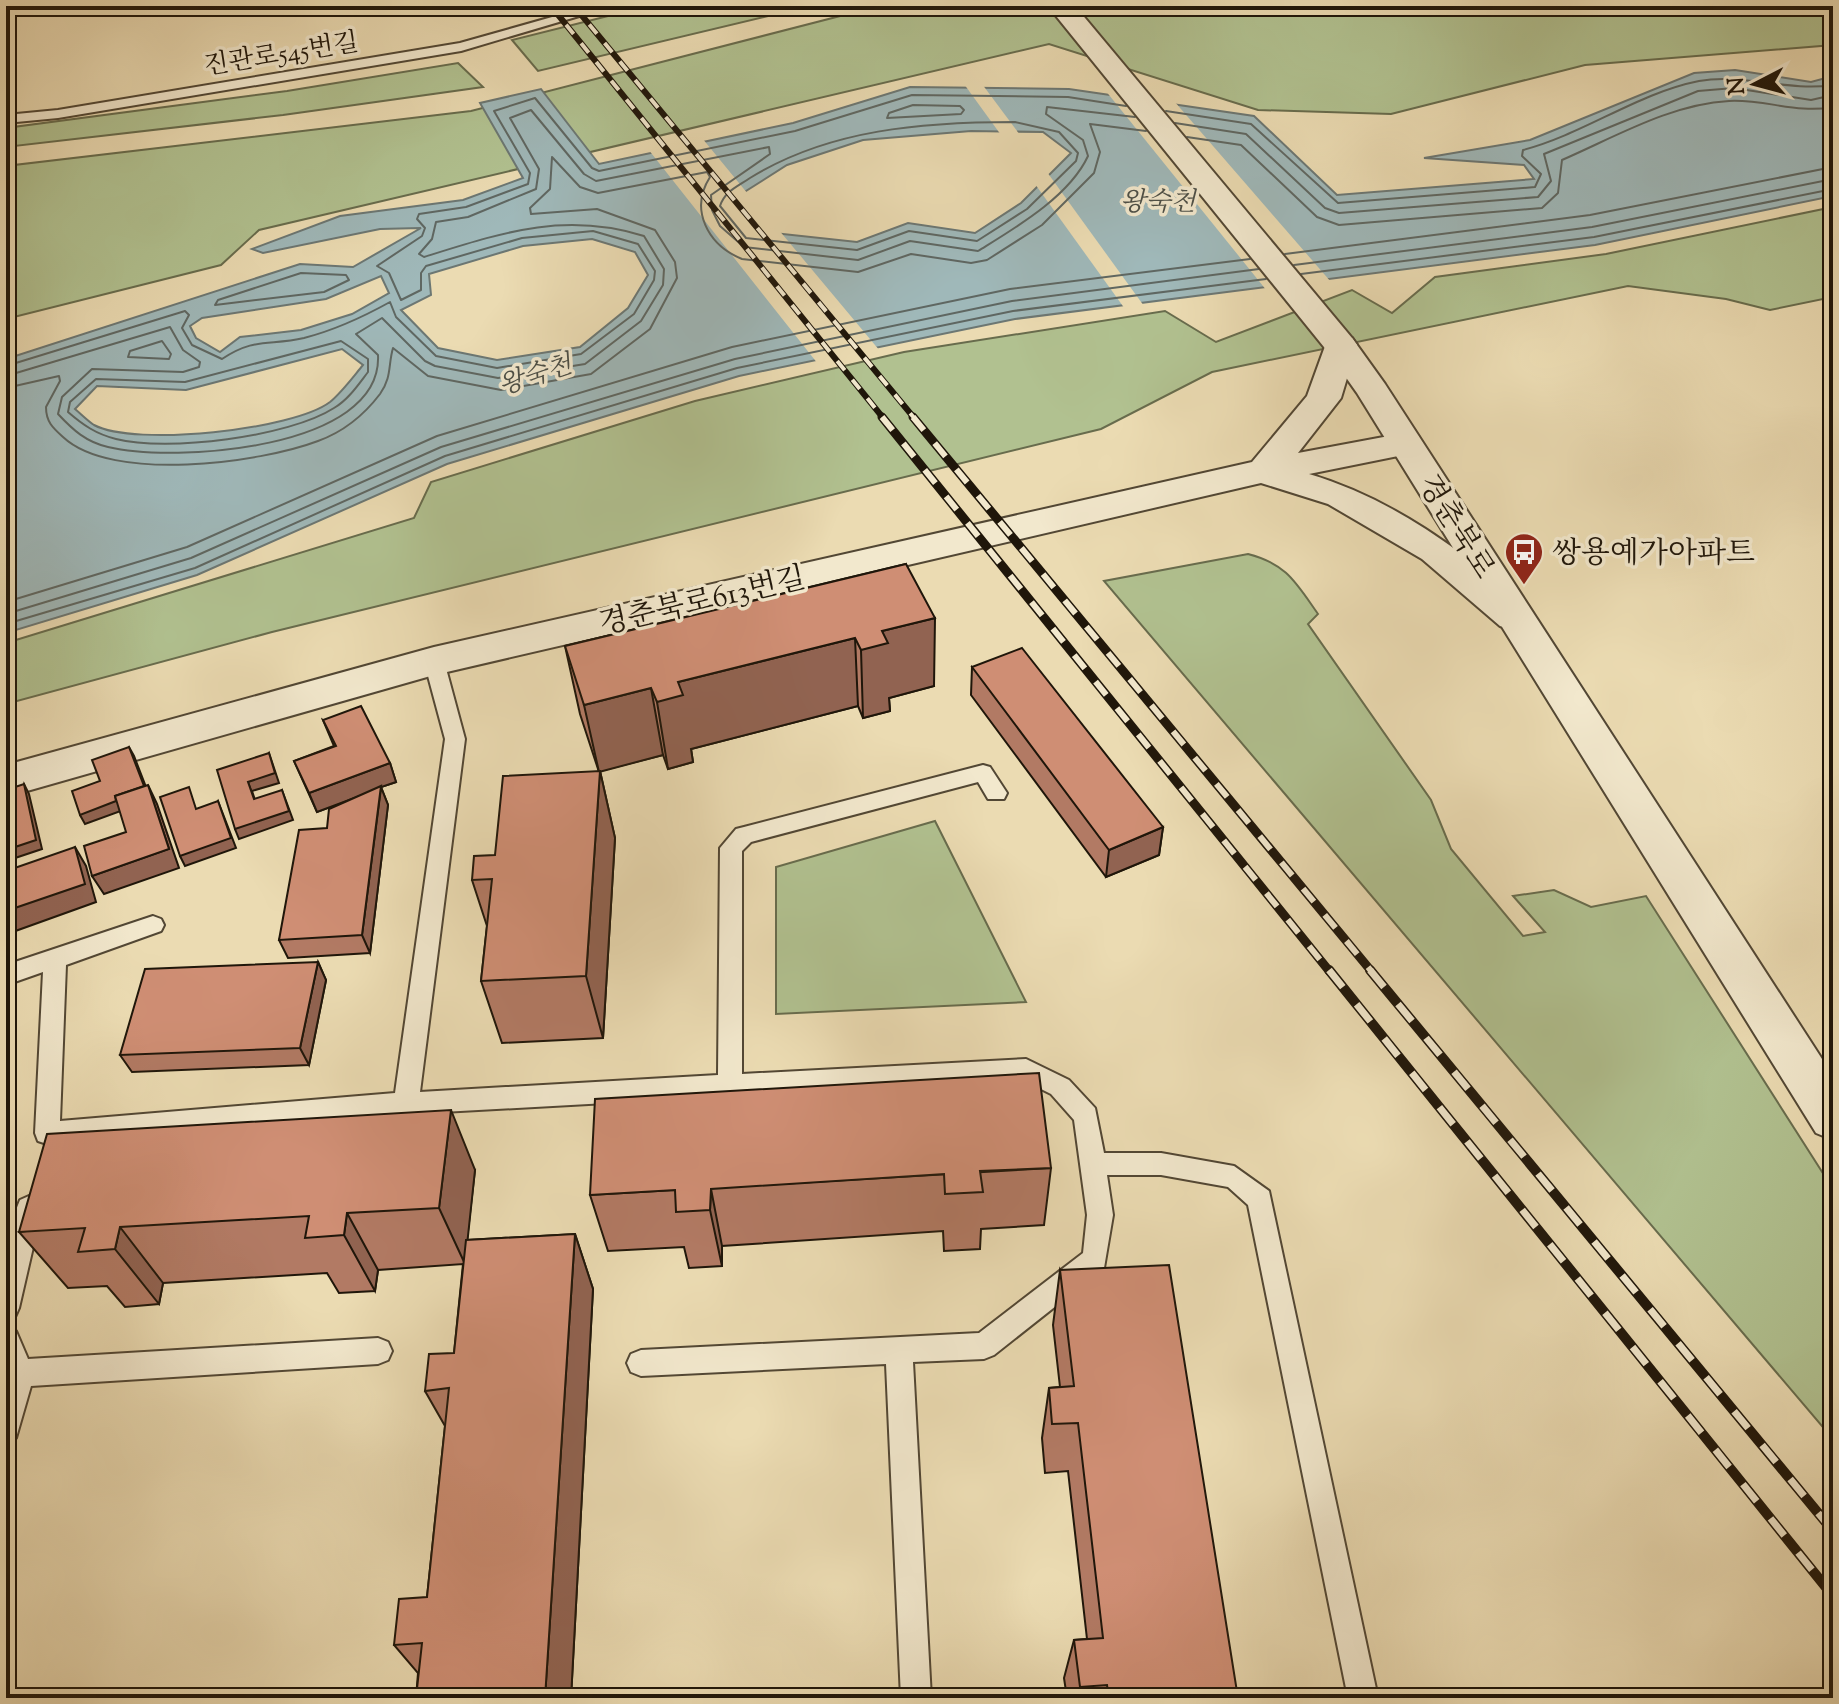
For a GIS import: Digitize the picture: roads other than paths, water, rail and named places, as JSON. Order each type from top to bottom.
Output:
[{"type":"street","name":"경춘북로","points":[[1061,6],[1340,345],[1373,391],[1833,1118]]},
{"type":"street","points":[[1340,345],[1324,398],[1263,472],[1341,496],[1435,550],[1514,616]]},
{"type":"street","name":"경춘북로613번길","points":[[6,781],[434,661],[1263,472],[1405,444]]},
{"type":"lane","name":"진관로545번길","points":[[6,119],[58,114],[461,47],[606,6]]},
{"type":"lane","points":[[406,1103],[455,739],[434,661]]},
{"type":"lane","points":[[730,1086],[731,848],[744,835],[983,773],[996,793]]},
{"type":"lane","points":[[6,975],[153,925]]},
{"type":"lane","points":[[6,1308],[47,1133],[55,959]]},
{"type":"lane","points":[[47,1133],[406,1103],[1026,1069],[1060,1087],[1086,1116],[1100,1215],[1095,1259],[984,1346],[641,1363]]},
{"type":"lane","points":[[1093,1164],[1161,1164],[1234,1177],[1260,1199],[1363,1698]]},
{"type":"lane","points":[[6,1340],[20,1373],[6,1428]]},
{"type":"lane","points":[[899,1350],[916,1698]]},
{"type":"lane","points":[[20,1373],[378,1351]]},
{"type":"water","name":"왕숙천","points":[[1735,70],[1811,82],[1833,76],[1833,196],[1595,245],[1015,319],[739,376],[447,464],[197,575],[6,633],[6,359],[300,264],[353,267],[421,228],[380,229],[263,253],[252,249],[340,216],[463,200],[523,178],[480,103],[541,89],[599,164],[793,123],[910,87],[1069,89],[1254,116],[1337,195],[1534,179],[1524,165],[1424,158],[1530,140],[1694,73]],"holes":[[[971,131],[1043,132],[1071,153],[1021,203],[975,233],[908,223],[857,242],[746,230],[727,203],[787,165],[863,140]],[[592,239],[635,252],[648,275],[628,308],[580,347],[497,360],[438,348],[401,310],[431,295],[429,274],[523,246]],[[381,276],[389,293],[352,314],[301,330],[240,337],[220,352],[196,338],[190,326],[202,318],[326,299]],[[342,349],[363,365],[330,402],[311,412],[250,427],[177,435],[143,435],[94,425],[75,409],[97,386],[186,390]]]},
{"type":"railway","points":[[551,6],[884,419]]},
{"type":"railway","points":[[574,6],[915,419]]},
{"type":"railway","points":[[882,417],[1330,972]]},
{"type":"railway","points":[[913,417],[1372,972]]},
{"type":"railway","points":[[1329,970],[1833,1596]]},
{"type":"railway","points":[[1370,970],[1833,1531]]},
{"type":"place","name":"쌍용예가아파트","points":[[1524,586]]}]
